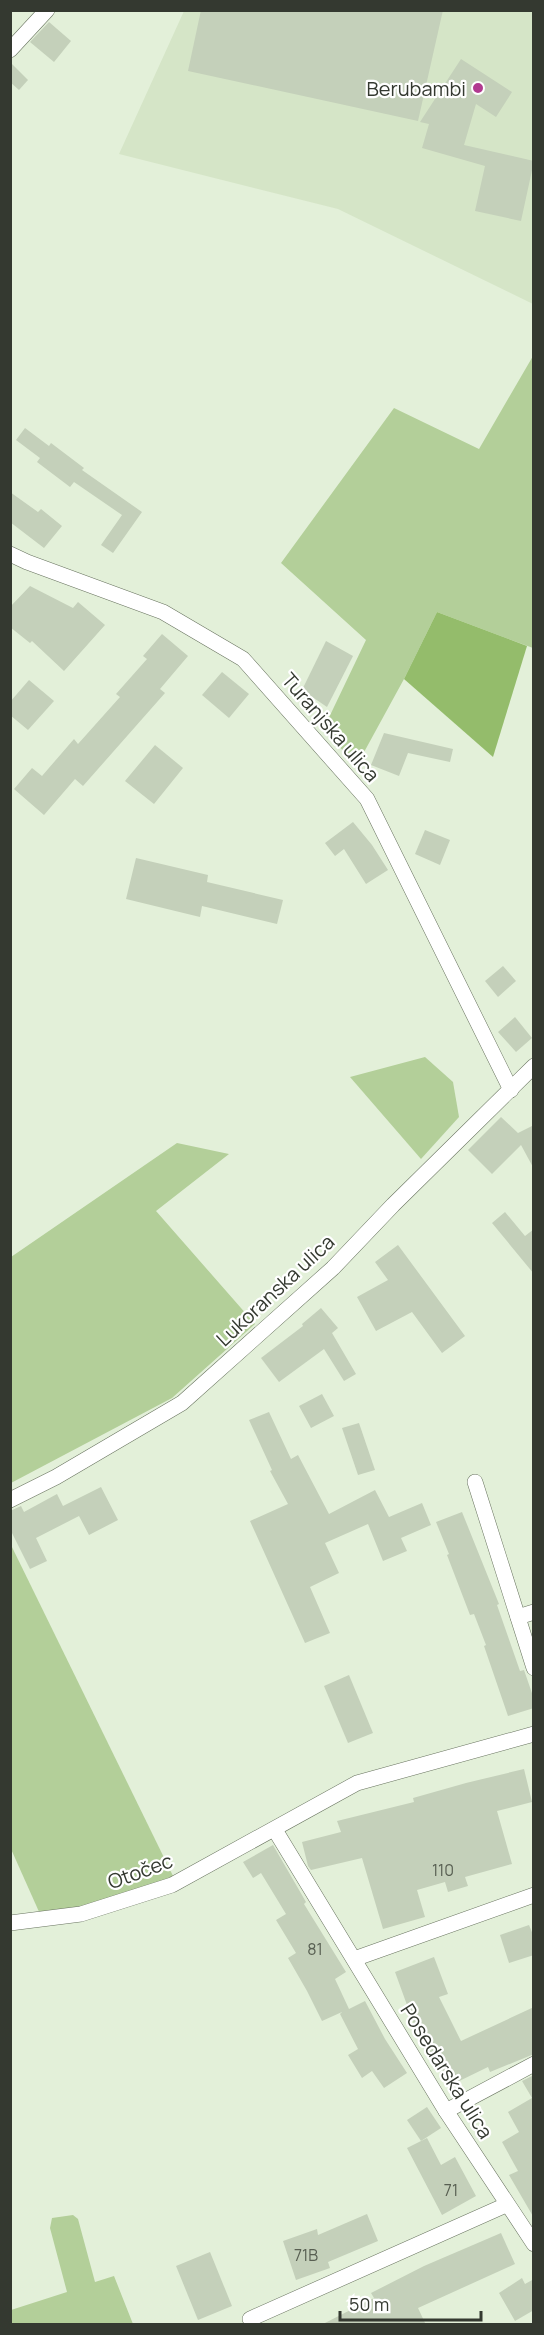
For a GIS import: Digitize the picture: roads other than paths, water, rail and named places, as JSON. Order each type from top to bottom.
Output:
[{"type":"street","points":[[10,50],[47,10]]},
{"type":"street","name":"Turanjska ulica","points":[[10,554],[163,612],[243,659],[367,799],[511,1089]]},
{"type":"street","name":"Lukoranska ulica","points":[[10,1500],[56,1477],[182,1403],[333,1268],[393,1205],[534,1066]]},
{"type":"street","points":[[475,1482],[534,1668]]},
{"type":"street","points":[[518,1617],[534,1612]]},
{"type":"street","name":"Otočec","points":[[10,1923],[81,1914],[163,1888],[275,1830],[357,1783],[534,1734]]},
{"type":"street","name":"Posedarska ulica","points":[[275,1830],[446,2111],[506,2205],[534,2244]]},
{"type":"street","points":[[354,1959],[534,1895]]},
{"type":"street","points":[[446,2111],[534,2064]]},
{"type":"street","points":[[250,2319],[506,2205]]},
{"type":"place","name":"Berubambi","points":[[478,88]]}]
